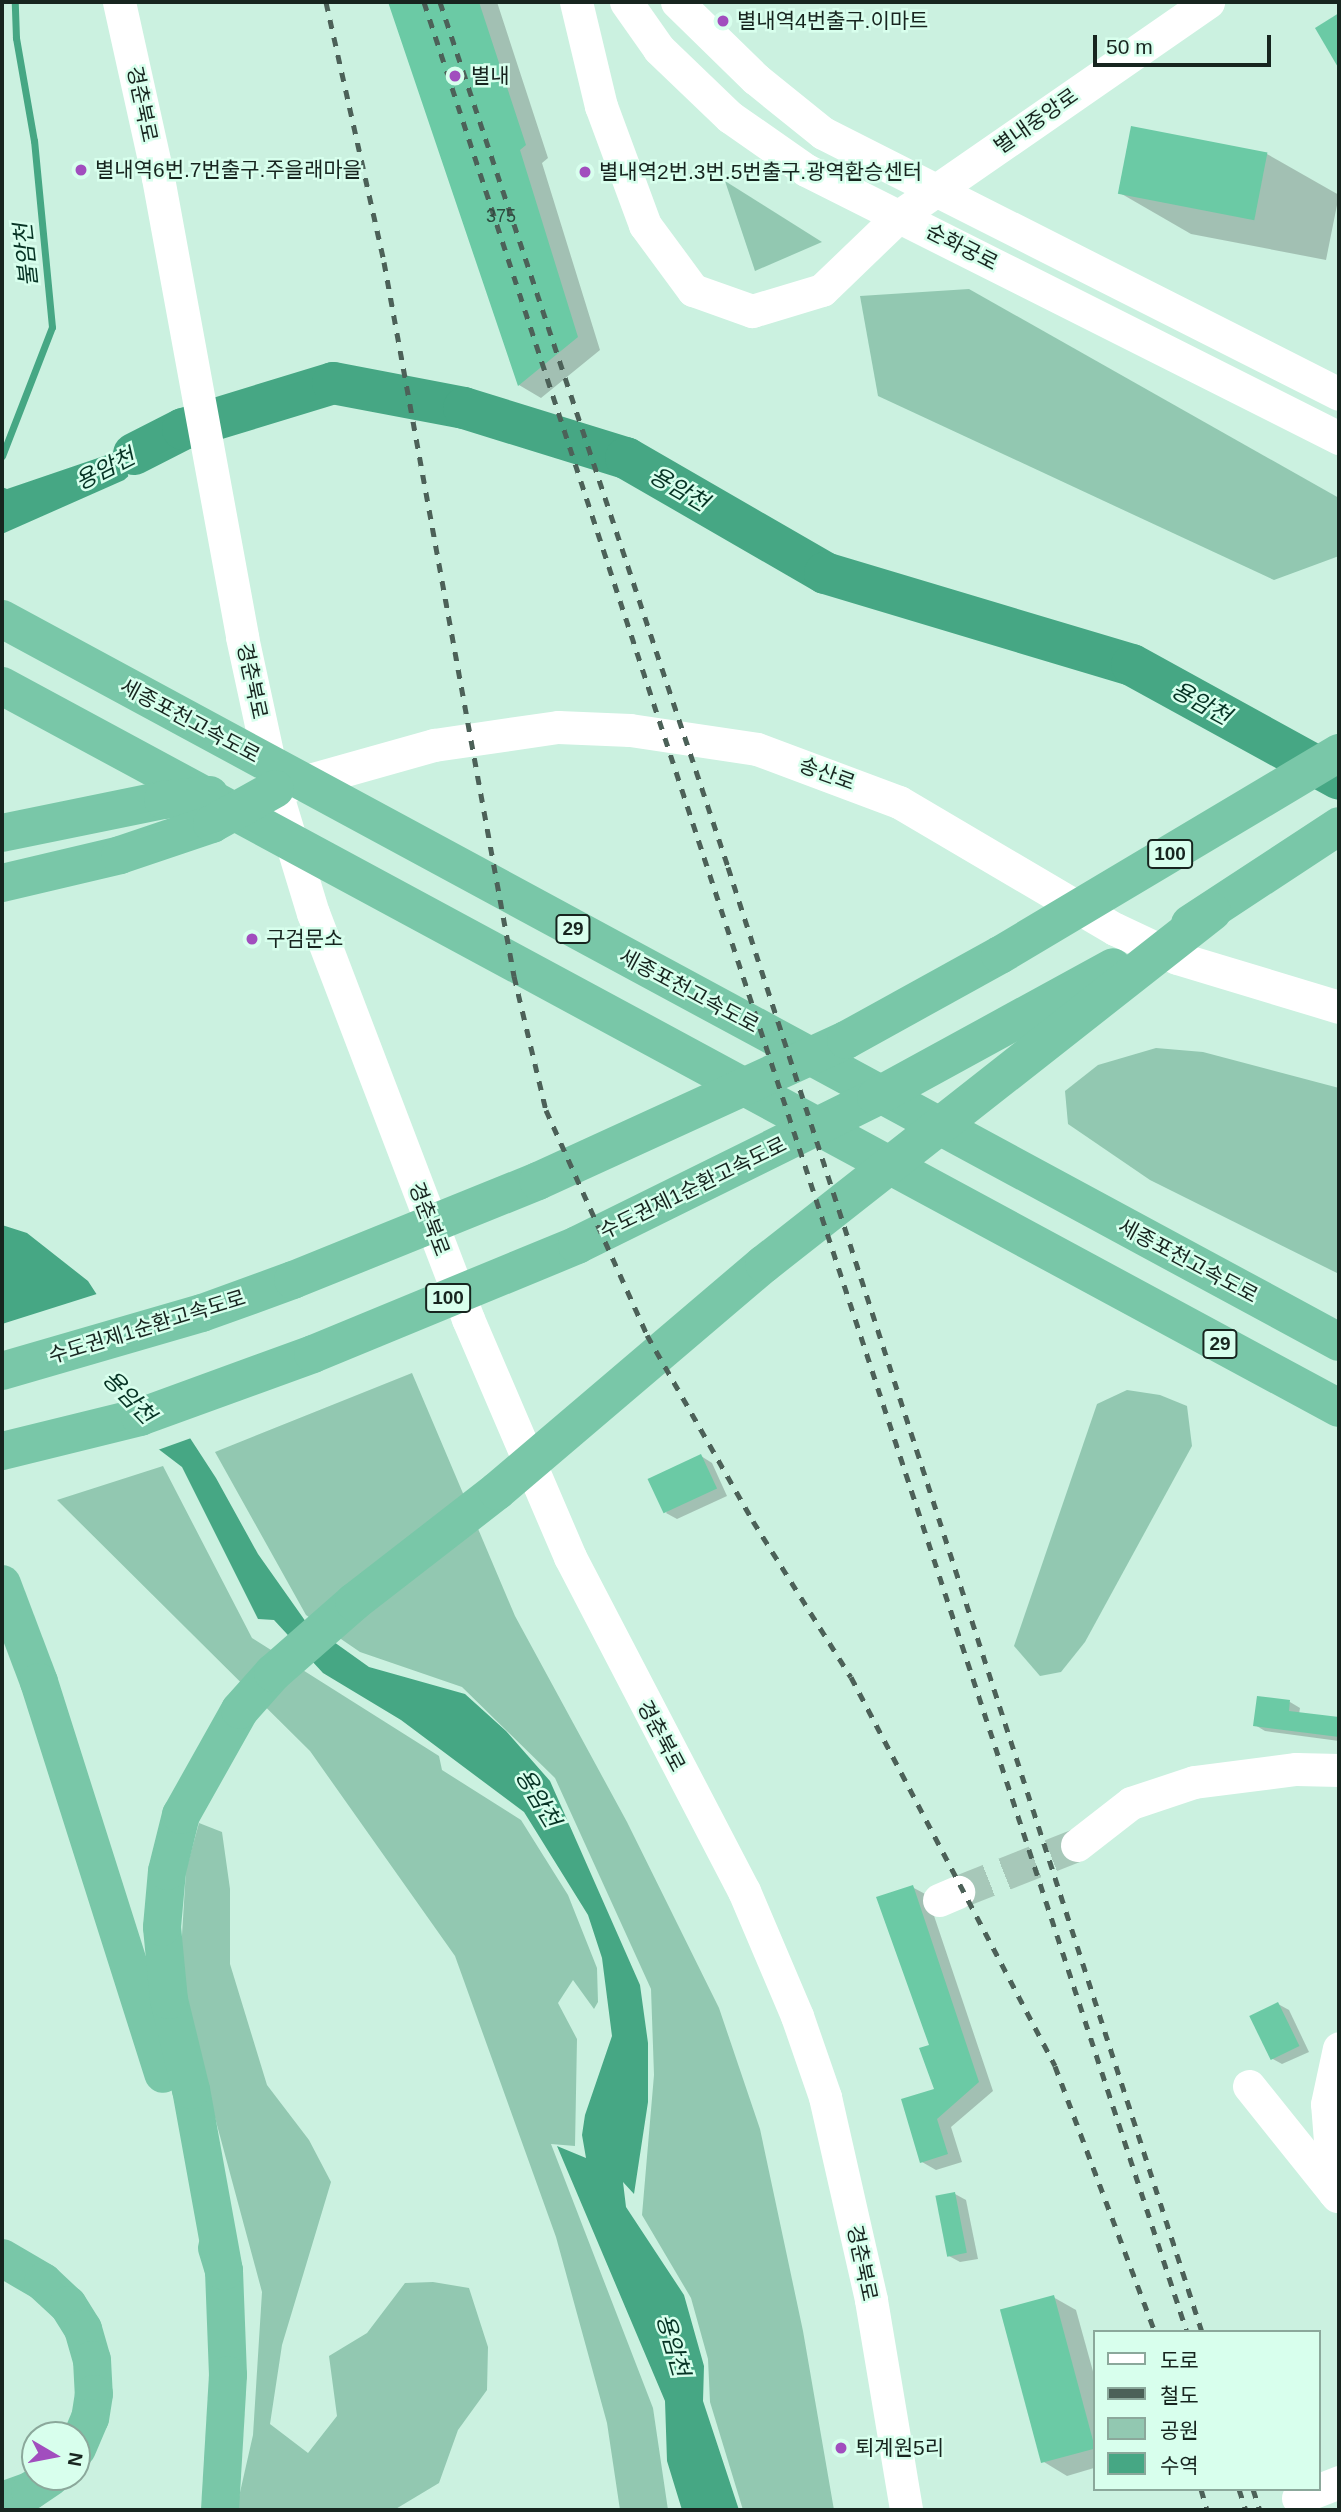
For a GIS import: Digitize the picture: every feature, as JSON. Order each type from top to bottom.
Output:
[{"type":"highway","name":"세종포천고속도로","points":[[2,619],[1339,1342]]},
{"type":"highway","name":"29","points":[[2,686],[1339,1408]]},
{"type":"highway","name":"수도권제1순환고속도로","points":[[4,1370],[202,1313],[293,1280],[538,1181],[846,1040],[1000,956],[1339,753]]},
{"type":"highway","points":[[2,833],[163,800],[275,789]]},
{"type":"highway","points":[[2,883],[120,855],[212,824],[275,789]]},
{"type":"highway","name":"수도권제1순환고속도로","points":[[2,1451],[140,1417],[326,1349],[577,1245],[1078,1001],[1339,826]]},
{"type":"highway","points":[[220,2510],[228,2375],[224,2271],[191,2090],[169,2000],[162,1927],[167,1871],[181,1815],[240,1710],[273,1673],[354,1602],[640,1374],[764,1264],[875,1179],[1078,1001]]},
{"type":"highway","points":[[2,1584],[70,1778],[224,2271]]},
{"type":"highway","points":[[2,2258],[43,2282],[68,2305],[83,2329],[92,2360],[94,2395],[89,2421]]},
{"type":"highway","points":[[191,2510],[206,2479],[228,2375]]},
{"type":"highway","points":[[2,2501],[30,2491]]},
{"type":"street","name":"경춘북로","points":[[120,2],[164,217],[242,637],[275,789],[313,913],[468,1319],[570,1557],[744,1891],[797,2016],[825,2096],[871,2300],[906,2510]]},
{"type":"street","name":"별내중앙로","points":[[576,2],[601,106],[645,225],[694,290],[752,311],[822,290],[899,216],[1208,2]]},
{"type":"street","name":"순화궁로","points":[[626,2],[659,49],[730,117],[806,170],[1339,438]]},
{"type":"street","name":"순화궁로","points":[[677,2],[756,79],[823,132],[933,192],[1339,394]]},
{"type":"street","name":"송산로","points":[[275,789],[434,745],[558,727],[630,730],[757,749],[899,802],[1115,929],[1177,958],[1339,1007]]},
{"type":"street","points":[[1077,1845],[1130,1804],[1194,1782],[1296,1769],[1339,1770]]},
{"type":"street","points":[[1337,2195],[1327,2104],[1339,2048]]},
{"type":"street","points":[[1248,2087],[1337,2195]]},
{"type":"street","points":[[1320,2489],[1339,2482]]},
{"type":"street","points":[[1298,2498],[1316,2491]]},
{"type":"green space","points":[[725,181],[822,242],[755,271]]},
{"type":"green space","points":[[969,289],[1339,498],[1339,556],[1274,580],[878,396],[860,296]]},
{"type":"green space","points":[[1156,1048],[1203,1052],[1339,1088],[1339,1274],[1150,1180],[1068,1124],[1065,1091],[1098,1065]]},
{"type":"green space","points":[[412,1373],[515,1616],[627,1822],[719,2008],[760,2129],[803,2331],[834,2510],[743,2510],[710,2402],[708,2359],[691,2298],[642,2215],[654,2075],[651,1989],[555,1778],[462,1687],[360,1652],[306,1615],[215,1452]]},
{"type":"green space","points":[[1127,1390],[1160,1395],[1187,1406],[1192,1446],[1085,1642],[1061,1672],[1040,1676],[1014,1646],[1097,1404]]},
{"type":"green space","points":[[163,1466],[252,1638],[439,1756],[442,1770],[521,1820],[568,1895],[597,1968],[598,2002],[594,2009],[573,1980],[558,2003],[577,2039],[575,2146],[551,2144],[653,2408],[668,2510],[620,2510],[607,2423],[556,2237],[455,1956],[310,1751],[57,1500]]},
{"type":"green space","points":[[199,1823],[222,1832],[230,1889],[230,1964],[267,2085],[309,2140],[331,2182],[282,2345],[270,2424],[308,2453],[337,2416],[329,2356],[367,2333],[405,2283],[433,2282],[469,2288],[488,2347],[487,2390],[458,2430],[439,2483],[394,2510],[236,2510],[253,2435],[262,2292],[179,1984],[186,1870]]},
{"type":"water","points":[[183,429],[124,480],[2,534],[2,487],[7,489]]},
{"type":"water","points":[[2,1225],[27,1233],[88,1281],[216,1478],[258,1554],[306,1622],[369,1667],[465,1694],[506,1731],[550,1781],[640,1985],[648,2043],[648,2102],[634,2194],[623,2182],[626,2207],[684,2295],[704,2366],[703,2401],[739,2510],[682,2510],[667,2461],[665,2401],[557,2146],[586,2158],[582,2135],[585,2115],[612,2036],[602,1958],[588,1915],[524,1812],[401,1720],[323,1673],[274,1620],[258,1619],[182,1467],[2,1330]]},
{"type":"pier","points":[[182,425],[186,431],[129,480],[122,446]]},
{"type":"pier","points":[[100,1293],[194,1437],[155,1451],[2,1334],[2,1324]]},
{"type":"building","points":[[388,2],[479,2],[526,145],[520,150],[578,337],[518,386]]},
{"type":"building","points":[[1339,13],[1339,69],[1315,28]]},
{"type":"building","points":[[1131,126],[1267,153],[1254,220],[1118,194]]},
{"type":"building","points":[[701,1454],[717,1488],[664,1513],[648,1479]]},
{"type":"building","points":[[1257,1696],[1290,1700],[1289,1711],[1339,1717],[1339,1737],[1253,1726]]},
{"type":"building","points":[[913,1885],[979,2082],[937,2119],[948,2154],[920,2163],[901,2099],[934,2089],[919,2048],[929,2045],[876,1897]]},
{"type":"building","points":[[1278,2002],[1299,2046],[1271,2060],[1249,2016]]},
{"type":"building","points":[[955,2192],[967,2253],[947,2257],[935,2196]]},
{"type":"building","points":[[1054,2295],[1092,2437],[1092,2449],[1041,2463],[1000,2309]]},
{"type":"waterway","name":"불암천","points":[[2,456],[52,327],[34,141],[16,38],[15,2]]},
{"type":"waterway","name":"용암천","points":[[134,454],[183,429],[333,383],[464,408],[626,458],[825,573],[1132,665],[1339,779]]},
{"type":"tunnel","points":[[958,1892],[1077,1845]]},
{"type":"railway","points":[[326,2],[384,262],[514,976],[546,1110],[647,1335],[753,1521],[851,1677],[1055,2066],[1154,2330]]},
{"type":"railway","points":[[424,2],[1186,2330]]},
{"type":"railway","points":[[440,2],[728,867],[1201,2330]]},
{"type":"railway","points":[[1202,2491],[1207,2510]]},
{"type":"railway","points":[[1240,2491],[1246,2510]]},
{"type":"railway","points":[[1254,2491],[1260,2510]]},
{"type":"place","name":"별내역4번출구.이마트","points":[[723,21]]},
{"type":"place","name":"별내","points":[[455,76]]},
{"type":"place","name":"별내역6번.7번출구.주을래마을","points":[[81,170]]},
{"type":"place","name":"별내역2번.3번.5번출구.광역환승센터","points":[[585,172]]},
{"type":"place","name":"구검문소","points":[[252,939]]},
{"type":"place","name":"퇴계원5리","points":[[841,2448]]}]
